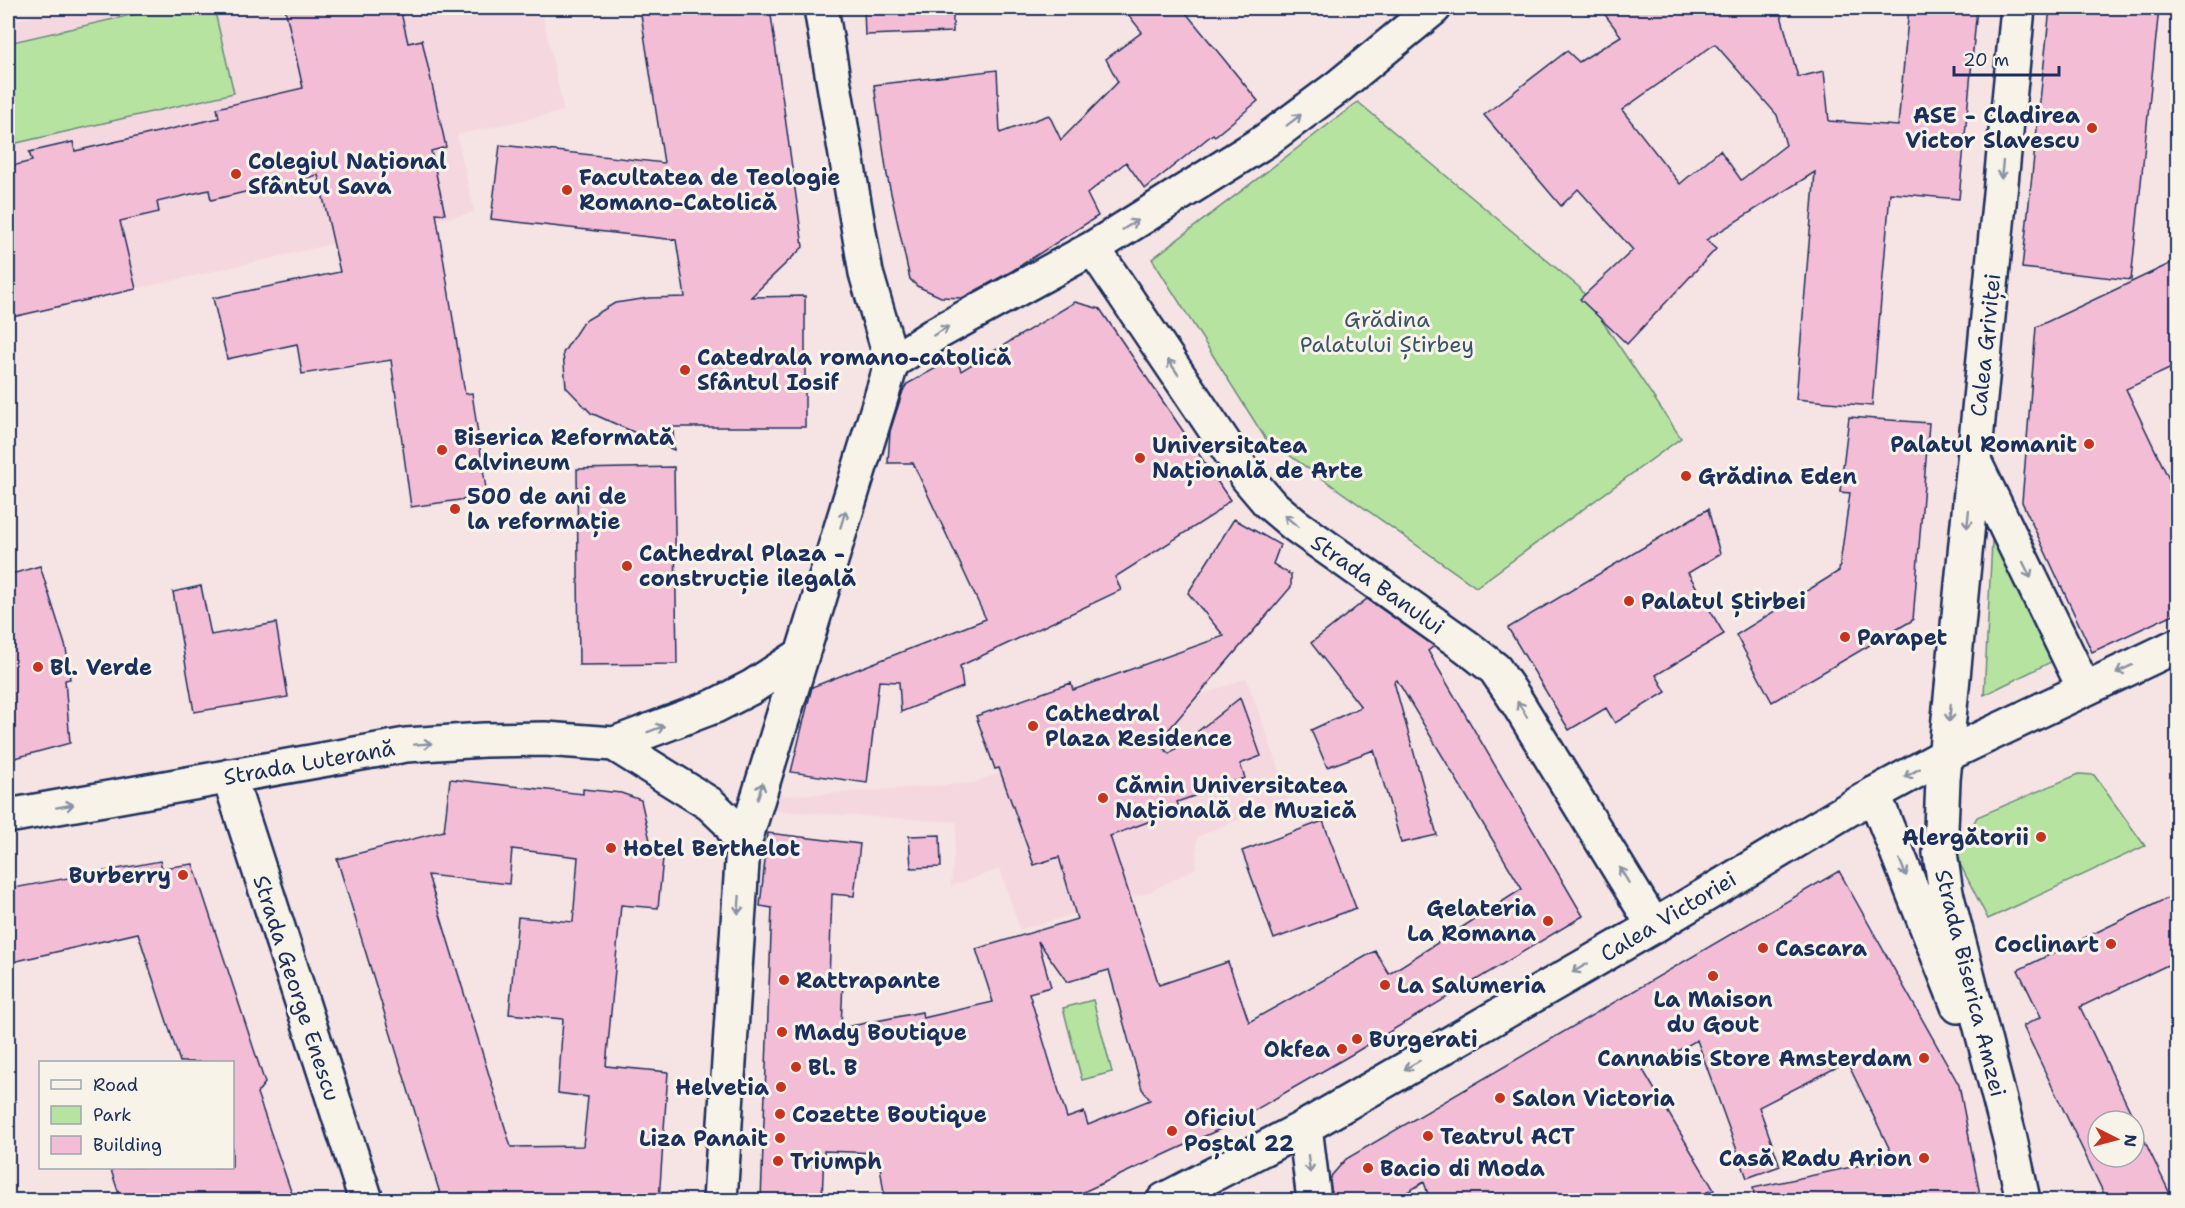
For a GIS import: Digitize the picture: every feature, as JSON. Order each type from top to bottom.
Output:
[{"type":"street","points":[[720,1200],[743,847],[892,362],[866,273],[821,8]]},
{"type":"street","points":[[892,362],[937,333],[1093,248],[1265,141],[1339,86],[1434,8]]},
{"type":"street","name":"Calea Griviței","points":[[1946,754],[2018,8]]},
{"type":"street","name":"Strada Banului","points":[[1093,248],[1247,477],[1269,503],[1295,525],[1495,669],[1654,926]]},
{"type":"street","points":[[1974,461],[2084,688]]},
{"type":"street","name":"Calea Victoriei","points":[[1164,1200],[1305,1127],[1654,926],[1874,794],[1946,754],[2178,645]]},
{"type":"street","name":"Strada Luterană","points":[[8,816],[382,748],[420,744],[545,739],[614,744],[715,706],[752,687],[801,655]]},
{"type":"street","name":"Strada Luterană","points":[[614,744],[710,804],[729,822],[743,847]]},
{"type":"street","name":"Strada Biserica Amzei","points":[[1946,754],[1940,853],[1946,893],[2010,1139],[2023,1200]]},
{"type":"street","name":"Strada George Enescu","points":[[229,776],[366,1200]]},
{"type":"street","name":"Strada Biserica Amzei","points":[[1874,794],[2010,1139]]},
{"type":"street","points":[[1305,1127],[1314,1200]]},
{"type":"shaded area","name":"Colegiul Național Sfântul Sava","points":[[70,8],[541,8],[564,111],[457,135],[474,212],[8,318],[8,22]]},
{"type":"shaded area","points":[[1246,678],[1290,798],[1197,837],[1196,868],[1150,892],[1020,930],[1000,869],[951,886],[957,822],[765,810],[768,796],[973,783]]},
{"type":"green space","points":[[162,8],[214,8],[234,93],[8,145],[8,43]]},
{"type":"green space","name":"Grădina Palatului Știrbey","points":[[1358,102],[1580,288],[1681,438],[1476,587],[1265,438],[1152,259]]},
{"type":"green space","points":[[1993,523],[2057,659],[1984,695]]},
{"type":"green space","points":[[2079,774],[2094,775],[2145,846],[1988,919],[1956,856],[1977,817]]},
{"type":"green space","points":[[1093,1000],[1112,1072],[1082,1080],[1063,1008]]},
{"type":"building","points":[[285,8],[400,8],[408,43],[422,40],[446,147],[431,151],[445,214],[436,213],[465,394],[472,393],[487,496],[411,507],[391,360],[302,374],[297,344],[227,359],[213,298],[340,272],[318,175],[211,200],[209,190],[157,202],[159,212],[120,221],[136,289],[8,318],[8,167],[32,161],[29,152],[73,142],[75,151],[219,118],[217,108],[303,88]]},
{"type":"building","points":[[640,8],[770,8],[803,247],[751,297],[805,296],[805,427],[673,427],[674,450],[591,413],[566,387],[563,353],[583,322],[615,303],[649,298],[685,297],[676,240],[491,219],[500,145],[664,163]]},
{"type":"building","points":[[864,8],[953,8],[953,32],[865,35]]},
{"type":"building","points":[[1123,8],[1182,8],[1258,101],[1145,189],[1126,162],[1087,194],[1098,216],[1012,271],[962,298],[941,297],[917,286],[910,279],[887,175],[874,85],[997,70],[1000,133],[1049,115],[1061,140],[1118,82],[1106,59],[1142,32]]},
{"type":"building","points":[[1600,8],[1779,8],[1798,77],[1824,71],[1829,121],[1898,126],[1909,8],[1977,8],[1959,199],[1890,193],[1872,406],[1796,399],[1815,172],[1706,240],[1716,249],[1627,344],[1580,299],[1633,250],[1578,189],[1561,206],[1484,115],[1567,51],[1579,62],[1621,36]],"holes":[[[1715,44],[1777,115],[1786,145],[1741,180],[1720,150],[1680,184],[1622,110]]]},
{"type":"building","name":"ASE - Cladirea Victor Slavescu","points":[[2050,8],[2159,8],[2131,280],[2022,268]]},
{"type":"building","name":"Palatul Romanit","points":[[2178,260],[2178,365],[2126,389],[2178,498],[2178,612],[2092,652],[2022,502],[2036,327]]},
{"type":"building","points":[[1075,302],[1100,309],[1230,500],[1213,515],[1115,577],[1121,590],[960,666],[963,687],[901,712],[899,682],[879,681],[867,783],[791,772],[812,687],[986,619],[913,463],[888,463],[890,431],[907,384],[956,357],[961,371]]},
{"type":"building","points":[[1849,417],[1929,423],[1913,620],[1772,702],[1736,635],[1839,571],[1850,493],[1840,492]]},
{"type":"building","name":"Cathedral Plaza - construcție ilegală","points":[[674,467],[677,664],[579,665],[577,469]]},
{"type":"building","name":"Palatul Știrbei","points":[[1708,509],[1720,554],[1688,573],[1724,634],[1656,675],[1666,692],[1615,723],[1606,708],[1569,730],[1508,628]]},
{"type":"building","points":[[1234,519],[1280,545],[1273,564],[1291,575],[1291,587],[1158,742],[1169,754],[1240,698],[1261,756],[1240,764],[1245,778],[1177,802],[1180,810],[1110,836],[1159,985],[1228,962],[1249,1022],[1375,951],[1389,974],[1522,889],[1397,680],[1394,682],[1437,835],[1401,843],[1374,750],[1327,767],[1311,730],[1361,707],[1311,643],[1367,599],[1434,646],[1428,651],[1583,916],[1229,1125],[1066,1200],[885,1200],[878,1153],[824,1151],[822,1200],[761,1200],[772,908],[760,906],[768,833],[860,844],[854,896],[832,894],[829,980],[843,980],[841,1028],[922,1012],[923,1018],[993,1002],[976,949],[1077,919],[1059,857],[1034,865],[999,768],[995,769],[976,716],[1071,683],[1073,690],[1224,636],[1188,593]],"holes":[[[1038,941],[1067,982],[1109,970],[1142,1089],[1150,1100],[1088,1125],[1084,1112],[1067,1118],[1029,993],[1051,987]]]},
{"type":"building","name":"Bl. Verde","points":[[40,566],[66,648],[70,679],[65,680],[70,743],[15,758],[8,729],[8,575]]},
{"type":"building","points":[[201,586],[211,635],[276,623],[288,697],[194,712],[173,592]]},
{"type":"building","points":[[450,779],[583,794],[583,789],[621,793],[641,800],[651,845],[664,848],[658,908],[621,905],[606,1066],[668,1072],[659,1200],[442,1200],[337,859],[444,831]],"holes":[[[512,849],[578,857],[573,922],[518,917],[509,1014],[563,1019],[558,1093],[588,1097],[583,1146],[511,1147],[428,875],[509,884]]]},
{"type":"building","points":[[1323,821],[1356,908],[1274,939],[1242,851]]},
{"type":"building","points":[[940,835],[941,867],[911,868],[909,836]]},
{"type":"building","points":[[160,861],[162,868],[193,864],[265,1083],[257,1093],[294,1200],[121,1200],[111,1169],[234,1169],[234,1061],[180,1061],[138,933],[8,963],[8,889]]},
{"type":"building","points":[[1839,871],[1959,1085],[1981,1200],[1755,1200],[1753,1188],[1894,1158],[1847,1062],[1759,1107],[1780,1166],[1747,1178],[1697,1040],[1643,1070],[1714,1190],[1707,1192],[1710,1200],[1430,1200],[1424,1182],[1394,1200],[1332,1200],[1330,1180],[1346,1159]]},
{"type":"building","points":[[2178,893],[2178,960],[2080,1007],[2129,1109],[2086,1109],[2086,1156],[2023,1026],[2041,1017],[2018,970]]},
{"type":"building","points":[[2146,1144],[2173,1200],[2107,1200],[2092,1169],[2146,1169]]},
{"type":"place","name":"ASE - Cladirea Victor Slavescu","points":[[2092,128]]},
{"type":"place","name":"Colegiul Național Sfântul Sava","points":[[236,174]]},
{"type":"place","name":"Facultatea de Teologie Romano-Catolică","points":[[567,190]]},
{"type":"place","name":"Catedrala romano-catolică Sfântul Iosif","points":[[685,370]]},
{"type":"place","name":"Palatul Romanit","points":[[2089,444]]},
{"type":"place","name":"Biserica Reformată Calvineum","points":[[442,450]]},
{"type":"place","name":"Universitatea Națională de Arte","points":[[1140,458]]},
{"type":"place","name":"Grădina Eden","points":[[1686,476]]},
{"type":"place","name":"500 de ani de la reformație","points":[[455,509]]},
{"type":"place","name":"Cathedral Plaza - construcție ilegală","points":[[627,566]]},
{"type":"place","name":"Palatul Știrbei","points":[[1629,601]]},
{"type":"place","name":"Parapet","points":[[1845,637]]},
{"type":"place","name":"Bl. Verde","points":[[38,667]]},
{"type":"place","name":"Cathedral Plaza Residence","points":[[1033,726]]},
{"type":"place","name":"Cămin Universitatea Națională de Muzică","points":[[1103,798]]},
{"type":"place","name":"Alergătorii","points":[[2041,837]]},
{"type":"place","name":"Hotel Berthelot","points":[[611,848]]},
{"type":"place","name":"Burberry","points":[[183,875]]},
{"type":"place","name":"Gelateria La Romana","points":[[1548,921]]},
{"type":"place","name":"Coclinart","points":[[2111,944]]},
{"type":"place","name":"Cascara","points":[[1763,948]]},
{"type":"place","name":"La Maison du Gout","points":[[1713,976]]},
{"type":"place","name":"Rattrapante","points":[[784,980]]},
{"type":"place","name":"La Salumeria","points":[[1385,985]]},
{"type":"place","name":"Mady Boutique","points":[[782,1032]]},
{"type":"place","name":"Burgerati","points":[[1357,1039]]},
{"type":"place","name":"Okfea","points":[[1342,1049]]},
{"type":"place","name":"Cannabis Store Amsterdam","points":[[1924,1058]]},
{"type":"place","name":"Bl. B","points":[[796,1067]]},
{"type":"place","name":"Helvetia","points":[[781,1087]]},
{"type":"place","name":"Salon Victoria","points":[[1500,1098]]},
{"type":"place","name":"Cozette Boutique","points":[[780,1114]]},
{"type":"place","name":"Oficiul Poștal 22","points":[[1172,1131]]},
{"type":"place","name":"Teatrul ACT","points":[[1428,1136]]},
{"type":"place","name":"Liza Panait","points":[[780,1138]]},
{"type":"place","name":"Casă Radu Arion","points":[[1924,1158]]},
{"type":"place","name":"Triumph","points":[[778,1161]]},
{"type":"place","name":"Bacio di Moda","points":[[1368,1168]]}]
